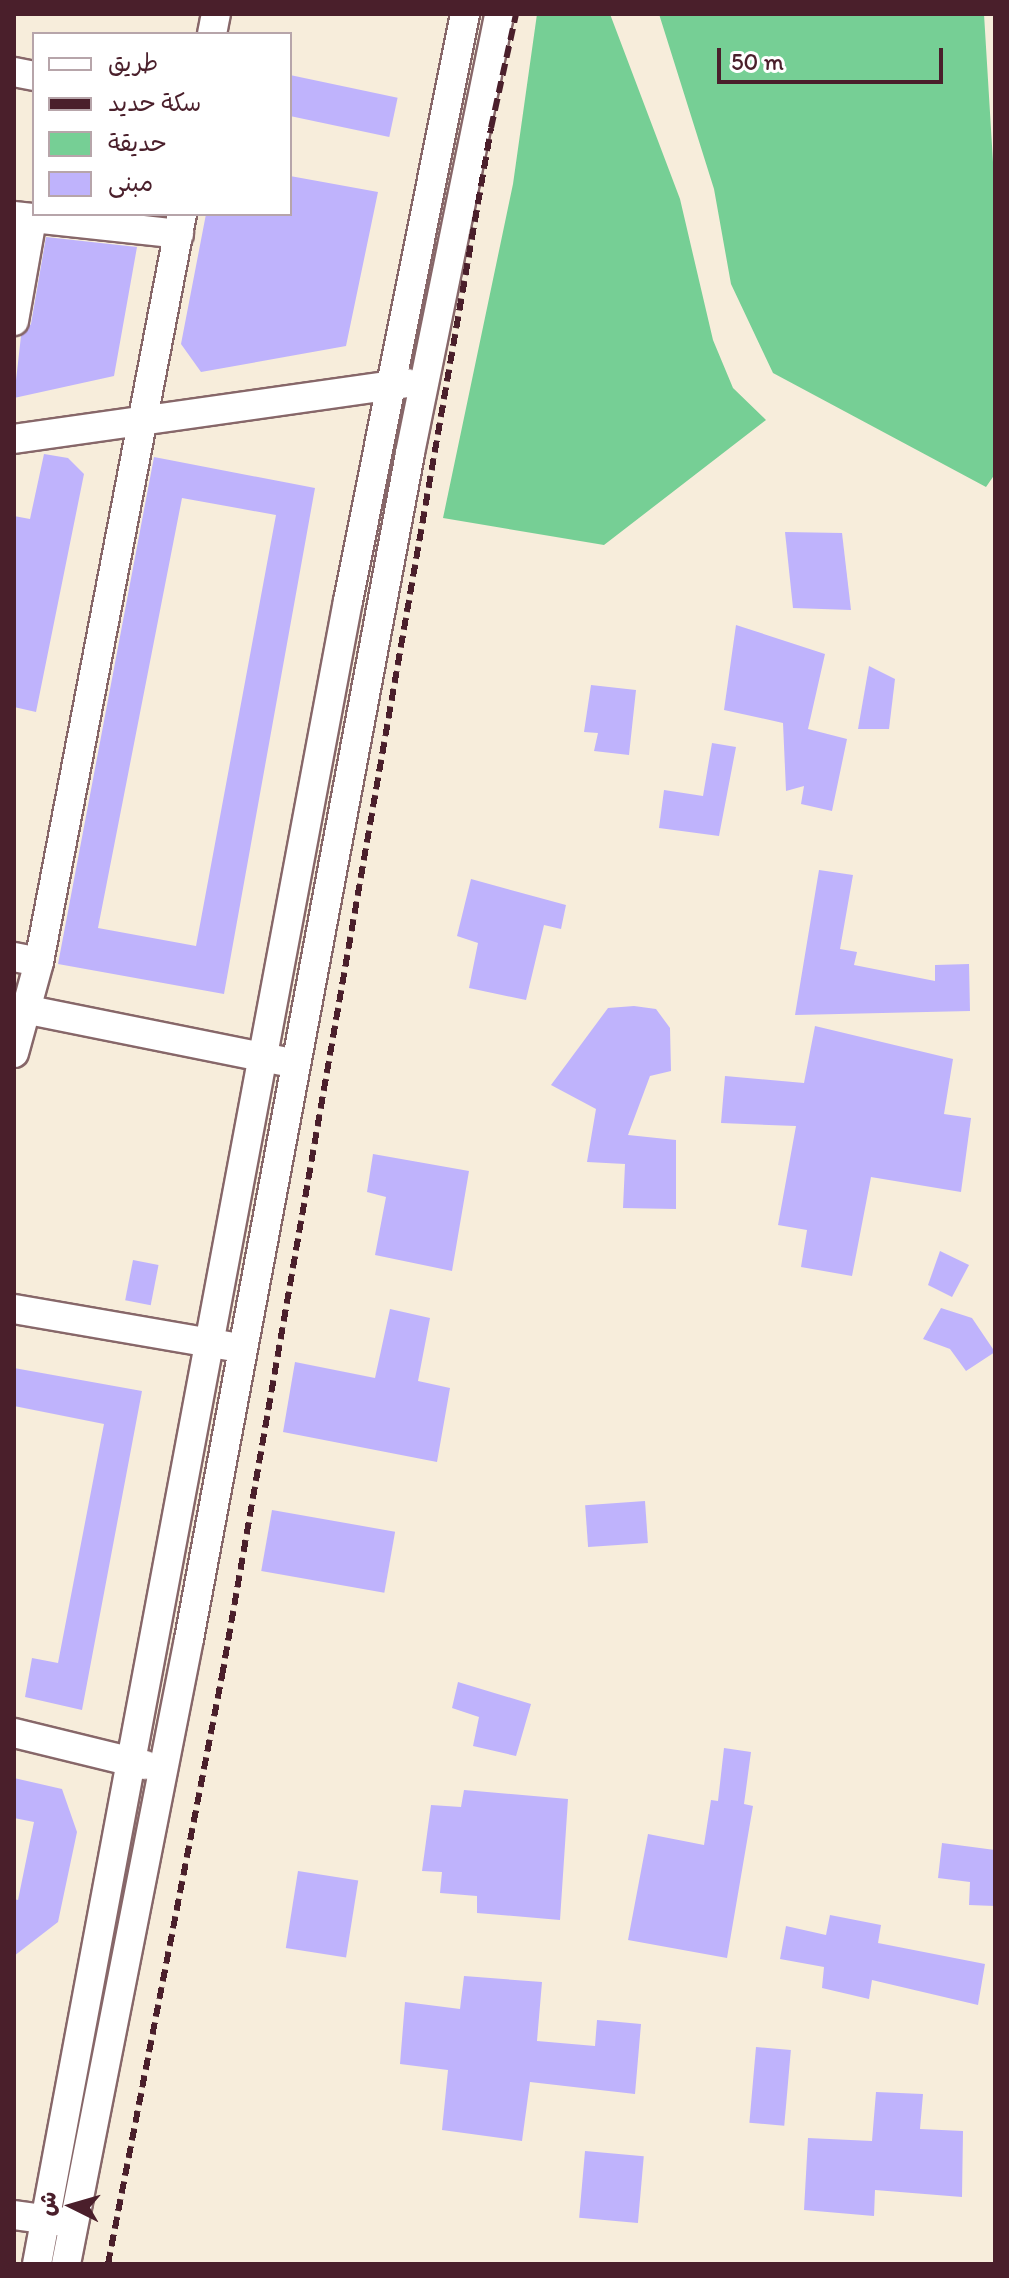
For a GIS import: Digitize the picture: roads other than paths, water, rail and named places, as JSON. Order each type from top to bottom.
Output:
[{"type":"street","points":[[66,2264],[60,2222],[130,1762],[465,14]]},
{"type":"street","points":[[37,2264],[60,2222],[164,1769],[293,1063],[424,381],[499,14]]},
{"type":"street","points":[[14,321],[23,218],[180,224],[142,424],[26,960],[24,1009],[14,1053]]},
{"type":"street","points":[[14,439],[142,424],[424,381]]},
{"type":"street","points":[[24,1009],[293,1063]]},
{"type":"street","points":[[14,1309],[242,1348]]},
{"type":"street","points":[[14,1733],[164,1769]]},
{"type":"street","points":[[14,2215],[60,2222]]},
{"type":"railway","points":[[108,2264],[222,1676],[491,128],[516,14]]}]
